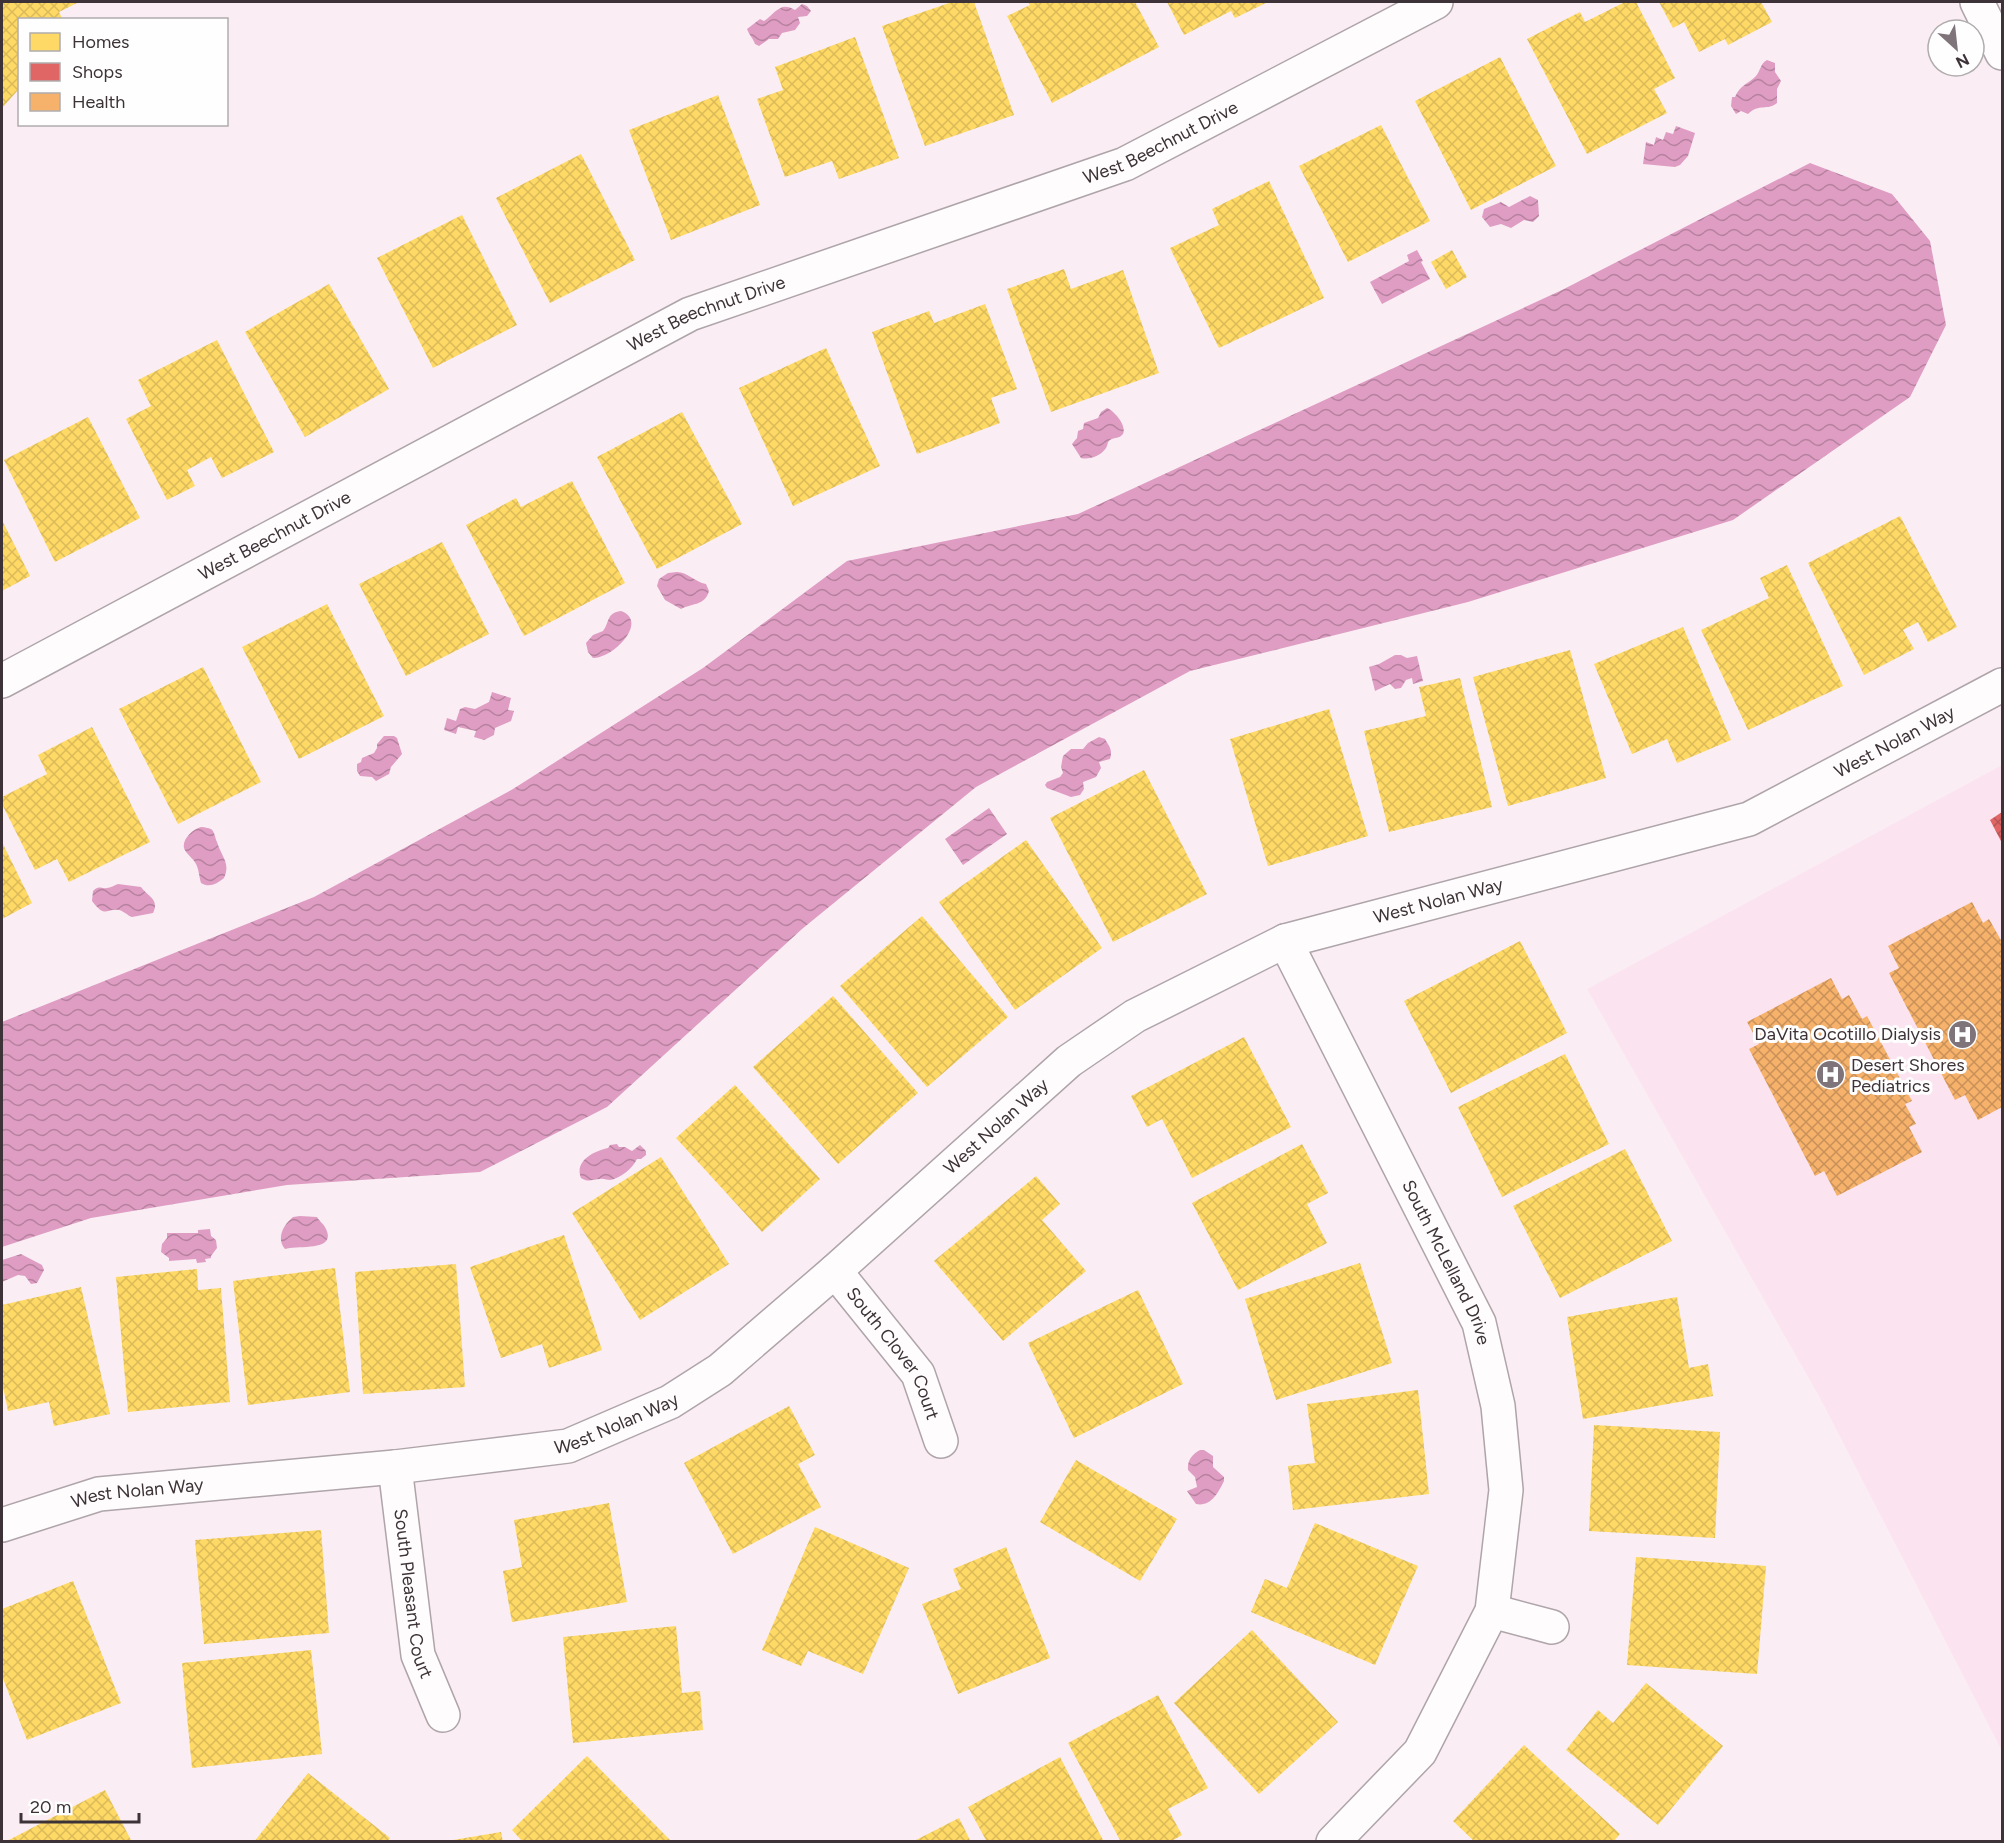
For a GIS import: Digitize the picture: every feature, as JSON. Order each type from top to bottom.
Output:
[{"type":"street","name":"West Beechnut Drive","points":[[2,681],[690,314],[1125,164],[1436,2]]},
{"type":"street","points":[[1977,2],[2002,53]]},
{"type":"street","name":"West Nolan Way","points":[[2,1525],[99,1494],[395,1467],[568,1446],[670,1402],[720,1370],[835,1271],[1069,1061],[1135,1016],[1285,941],[1749,819],[2002,685]]},
{"type":"street","name":"South McLelland Drive","points":[[1285,941],[1479,1323],[1498,1406],[1506,1490],[1492,1611]]},
{"type":"street","name":"South Clover Court","points":[[835,1271],[918,1374],[941,1441]]},
{"type":"street","name":"South Pleasant Court","points":[[395,1467],[418,1655],[443,1715]]},
{"type":"street","points":[[1334,1842],[1420,1752],[1492,1611],[1551,1627]]},
{"type":"shaded area","points":[[2002,765],[2002,1751],[1820,1398],[1587,989]]},
{"type":"water","points":[[802,4],[811,11],[807,16],[798,17],[800,23],[795,30],[782,33],[778,39],[769,39],[759,46],[755,44],[747,29],[760,19],[764,21],[782,7],[795,10]]},
{"type":"water","points":[[1767,60],[1775,63],[1775,72],[1781,81],[1777,89],[1777,103],[1770,107],[1756,109],[1748,114],[1741,111],[1736,114],[1731,106],[1732,97],[1735,97],[1742,87],[1756,76]]},
{"type":"water","points":[[1676,126],[1695,133],[1688,156],[1675,167],[1643,164],[1646,142],[1654,145],[1656,137],[1663,140],[1666,132],[1673,134]]},
{"type":"water","points":[[1810,163],[1892,194],[1930,241],[1946,325],[1910,397],[1733,520],[1468,602],[1190,671],[976,787],[802,929],[607,1107],[480,1172],[287,1185],[91,1218],[2,1247],[2,1022],[314,897],[513,789],[703,668],[847,561],[1078,514],[1562,290]]},
{"type":"water","points":[[1530,196],[1538,200],[1539,216],[1533,222],[1524,220],[1511,228],[1501,224],[1490,227],[1482,217],[1484,209],[1501,202],[1509,207]]},
{"type":"water","points":[[1417,250],[1430,279],[1382,304],[1370,282],[1409,261],[1407,255]]},
{"type":"water","points":[[1107,408],[1122,423],[1123,434],[1109,441],[1104,451],[1095,457],[1081,458],[1072,444],[1077,438],[1078,431],[1083,429],[1084,423],[1098,418]]},
{"type":"water","points":[[677,572],[706,584],[709,591],[707,596],[698,603],[681,609],[665,600],[657,586],[659,579],[668,573]]},
{"type":"water","points":[[621,611],[629,616],[630,630],[618,646],[610,652],[593,658],[588,652],[586,643],[593,635],[603,631],[613,614]]},
{"type":"water","points":[[1395,655],[1407,658],[1417,656],[1423,681],[1413,684],[1412,678],[1406,680],[1401,688],[1395,689],[1390,684],[1375,691],[1369,667]]},
{"type":"water","points":[[492,692],[511,698],[508,710],[514,711],[511,721],[495,728],[494,735],[484,740],[474,737],[476,731],[458,727],[456,734],[444,730],[447,718],[456,721],[460,709],[465,707],[475,709],[489,702]]},
{"type":"water","points":[[384,736],[397,738],[402,754],[391,767],[389,774],[376,781],[372,777],[360,776],[357,764],[362,758],[374,753],[377,744]]},
{"type":"water","points":[[1099,737],[1105,739],[1109,746],[1110,759],[1099,762],[1101,768],[1096,777],[1083,782],[1084,789],[1080,795],[1071,797],[1047,788],[1045,785],[1047,782],[1060,777],[1063,773],[1061,767],[1063,756],[1071,749],[1083,749]]},
{"type":"water","points":[[989,808],[1007,834],[963,865],[945,839]]},
{"type":"water","points":[[201,827],[213,832],[226,864],[224,878],[216,884],[201,883],[196,864],[184,848],[189,835]]},
{"type":"water","points":[[118,884],[141,887],[154,901],[153,913],[132,917],[119,910],[106,912],[100,910],[92,901],[93,891]]},
{"type":"water","points":[[617,1144],[619,1147],[632,1151],[640,1145],[646,1151],[646,1155],[637,1159],[626,1172],[614,1179],[588,1181],[581,1178],[580,1167],[587,1158],[610,1145]]},
{"type":"water","points":[[293,1217],[317,1217],[326,1229],[328,1236],[326,1241],[314,1246],[285,1249],[281,1241],[284,1228]]},
{"type":"water","points":[[210,1229],[211,1236],[216,1240],[217,1248],[211,1258],[205,1259],[206,1262],[197,1263],[196,1259],[169,1261],[169,1258],[161,1252],[167,1233],[198,1233],[198,1230]]},
{"type":"water","points":[[21,1254],[42,1265],[44,1270],[37,1283],[31,1284],[25,1276],[18,1275],[2,1282],[2,1260]]},
{"type":"water","points":[[1200,1450],[1213,1456],[1213,1467],[1224,1477],[1224,1481],[1210,1501],[1196,1504],[1187,1491],[1197,1487],[1195,1477],[1188,1470],[1188,1464]]},
{"type":"building: Homes","points":[[2,2],[79,2],[59,12],[62,18],[18,18],[18,90],[2,108]]},
{"type":"building: Homes","points":[[952,2],[974,2],[1014,115],[925,146],[882,26]]},
{"type":"building: Homes","points":[[1028,2],[1135,2],[1159,47],[1052,103],[1007,16],[1030,5]]},
{"type":"building: Homes","points":[[1167,2],[1268,2],[1235,18],[1231,11],[1184,35]]},
{"type":"building: Homes","points":[[1625,2],[1636,2],[1675,78],[1654,89],[1667,113],[1587,154],[1527,39],[1580,12],[1585,22]]},
{"type":"building: Homes","points":[[1659,2],[1761,2],[1772,22],[1728,45],[1725,39],[1699,52],[1684,22],[1673,28]]},
{"type":"building: Homes","points":[[855,37],[899,158],[839,179],[832,161],[785,177],[757,99],[783,90],[775,67]]},
{"type":"building: Homes","points":[[1500,57],[1556,166],[1471,210],[1415,101]]},
{"type":"building: Homes","points":[[718,95],[760,205],[671,240],[629,130]]},
{"type":"building: Homes","points":[[1381,125],[1430,221],[1348,262],[1299,166]]},
{"type":"building: Homes","points":[[581,154],[635,260],[550,303],[496,198]]},
{"type":"building: Homes","points":[[1269,181],[1324,298],[1219,348],[1170,248],[1219,225],[1212,209]]},
{"type":"building: Homes","points":[[462,215],[517,325],[433,368],[377,258]]},
{"type":"building: Homes","points":[[1452,250],[1467,277],[1446,289],[1431,262]]},
{"type":"building: Homes","points":[[1064,269],[1071,289],[1123,270],[1159,373],[1051,412],[1007,289]]},
{"type":"building: Homes","points":[[329,284],[389,389],[305,437],[245,332]]},
{"type":"building: Homes","points":[[985,304],[1017,389],[991,398],[1000,423],[917,454],[872,332],[929,311],[934,323]]},
{"type":"building: Homes","points":[[217,340],[274,452],[222,478],[211,457],[187,470],[195,486],[167,500],[126,419],[151,406],[138,380]]},
{"type":"building: Homes","points":[[826,348],[880,466],[793,506],[739,388]]},
{"type":"building: Homes","points":[[682,412],[742,524],[657,569],[597,457]]},
{"type":"building: Homes","points":[[88,417],[140,518],[55,562],[4,460]]},
{"type":"building: Homes","points":[[572,481],[625,583],[524,636],[466,525],[516,498],[521,507]]},
{"type":"building: Homes","points":[[1900,516],[1957,627],[1928,642],[1918,622],[1903,630],[1914,649],[1864,675],[1808,563]]},
{"type":"building: Homes","points":[[2,520],[30,576],[2,591]]},
{"type":"building: Homes","points":[[442,542],[489,634],[406,676],[359,584]]},
{"type":"building: Homes","points":[[1787,565],[1843,686],[1748,730],[1701,630],[1769,598],[1760,578]]},
{"type":"building: Homes","points":[[327,604],[384,716],[299,759],[242,647]]},
{"type":"building: Homes","points":[[1683,627],[1731,740],[1677,763],[1667,739],[1632,754],[1594,664]]},
{"type":"building: Homes","points":[[1570,650],[1606,778],[1508,806],[1473,677]]},
{"type":"building: Homes","points":[[203,667],[261,782],[178,824],[119,709]]},
{"type":"building: Homes","points":[[1460,678],[1492,807],[1389,832],[1364,731],[1426,716],[1419,687]]},
{"type":"building: Homes","points":[[1329,709],[1368,836],[1268,866],[1230,739]]},
{"type":"building: Homes","points":[[92,727],[150,842],[69,882],[57,859],[35,870],[2,804],[2,797],[47,774],[38,755]]},
{"type":"building: Homes","points":[[1144,770],[1207,894],[1113,942],[1050,818]]},
{"type":"building: Homes","points":[[1026,840],[1102,948],[1015,1010],[939,902]]},
{"type":"building: Homes","points":[[2,842],[32,903],[2,919]]},
{"type":"building: Homes","points":[[922,916],[1008,1017],[927,1087],[840,986]]},
{"type":"building: Homes","points":[[1520,941],[1567,1033],[1451,1093],[1404,1001]]},
{"type":"building: Homes","points":[[833,996],[918,1093],[838,1164],[753,1067]]},
{"type":"building: Homes","points":[[1244,1037],[1291,1127],[1192,1178],[1162,1119],[1147,1127],[1131,1096]]},
{"type":"building: Homes","points":[[1565,1054],[1609,1144],[1502,1197],[1458,1107]]},
{"type":"building: Homes","points":[[735,1085],[820,1179],[762,1232],[676,1138]]},
{"type":"building: Homes","points":[[1302,1144],[1328,1193],[1307,1204],[1327,1243],[1238,1290],[1192,1203]]},
{"type":"building: Homes","points":[[1625,1149],[1672,1241],[1560,1298],[1513,1206]]},
{"type":"building: Homes","points":[[661,1157],[729,1264],[640,1320],[572,1213]]},
{"type":"building: Homes","points":[[1036,1176],[1060,1204],[1042,1220],[1086,1271],[1003,1341],[934,1261]]},
{"type":"building: Homes","points":[[564,1235],[602,1350],[549,1368],[542,1344],[501,1358],[470,1267]]},
{"type":"building: Homes","points":[[1360,1263],[1392,1363],[1276,1400],[1245,1299]]},
{"type":"building: Homes","points":[[456,1264],[465,1387],[363,1394],[355,1272]]},
{"type":"building: Homes","points":[[335,1268],[350,1392],[248,1405],[233,1281]]},
{"type":"building: Homes","points":[[197,1269],[198,1290],[221,1288],[230,1402],[128,1412],[116,1277]]},
{"type":"building: Homes","points":[[81,1287],[110,1414],[54,1426],[49,1402],[8,1411],[2,1382],[2,1305]]},
{"type":"building: Homes","points":[[1138,1290],[1183,1384],[1074,1438],[1028,1343]]},
{"type":"building: Homes","points":[[1677,1297],[1689,1368],[1708,1364],[1713,1396],[1583,1419],[1567,1317]]},
{"type":"building: Homes","points":[[1418,1390],[1429,1494],[1293,1510],[1288,1466],[1315,1463],[1307,1404]]},
{"type":"building: Homes","points":[[789,1406],[815,1455],[798,1464],[821,1507],[733,1554],[684,1463]]},
{"type":"building: Homes","points":[[1594,1425],[1720,1432],[1715,1538],[1589,1531]]},
{"type":"building: Homes","points":[[1076,1460],[1177,1519],[1140,1581],[1040,1522]]},
{"type":"building: Homes","points":[[609,1503],[627,1602],[512,1622],[503,1571],[522,1567],[514,1520]]},
{"type":"building: Homes","points":[[1315,1523],[1418,1566],[1375,1665],[1251,1612],[1265,1579],[1287,1588]]},
{"type":"building: Homes","points":[[815,1527],[909,1568],[863,1674],[808,1651],[801,1666],[762,1650]]},
{"type":"building: Homes","points":[[321,1530],[329,1633],[204,1644],[195,1540]]},
{"type":"building: Homes","points":[[1006,1547],[1050,1658],[958,1694],[922,1604],[961,1589],[953,1569]]},
{"type":"building: Homes","points":[[1636,1557],[1766,1566],[1757,1674],[1627,1665]]},
{"type":"building: Homes","points":[[73,1581],[121,1703],[27,1740],[2,1676],[2,1609]]},
{"type":"building: Homes","points":[[676,1626],[682,1693],[700,1691],[703,1730],[573,1743],[563,1637]]},
{"type":"building: Homes","points":[[1252,1630],[1338,1722],[1259,1794],[1174,1703]]},
{"type":"building: Homes","points":[[311,1650],[322,1754],[192,1768],[182,1663]]},
{"type":"building: Homes","points":[[1646,1683],[1723,1746],[1658,1825],[1566,1750],[1598,1710],[1613,1723]]},
{"type":"building: Homes","points":[[1158,1695],[1208,1788],[1168,1809],[1182,1835],[1170,1842],[1121,1842],[1068,1743]]},
{"type":"building: Homes","points":[[1524,1745],[1620,1834],[1613,1842],[1475,1842],[1453,1821]]},
{"type":"building: Homes","points":[[587,1756],[672,1842],[523,1842],[512,1830]]},
{"type":"building: Homes","points":[[1060,1757],[1104,1842],[987,1842],[968,1807]]},
{"type":"building: Homes","points":[[308,1773],[390,1838],[387,1842],[254,1842]]},
{"type":"building: Homes","points":[[105,1790],[132,1842],[5,1842]]},
{"type":"building: Homes","points":[[959,1818],[971,1842],[912,1842]]},
{"type":"building: Homes","points":[[501,1832],[503,1842],[453,1842],[453,1840]]},
{"type":"building: Shops","points":[[2002,812],[2002,843],[1990,820]]},
{"type":"building: Health","name":"DaVita Ocotillo Dialysis","points":[[1972,902],[1983,923],[1989,919],[2002,942],[2002,1107],[1978,1120],[1965,1095],[1955,1100],[1889,973],[1899,968],[1888,946]]},
{"type":"building: Health","name":"Desert Shores Pediatrics","points":[[1831,978],[1842,999],[1849,995],[1862,1019],[1867,1016],[1912,1101],[1905,1104],[1916,1124],[1909,1127],[1922,1152],[1837,1196],[1824,1171],[1815,1176],[1749,1049],[1759,1044],[1747,1022]]},
{"type":"place","name":"DaVita Ocotillo Dialysis","points":[[1962,1034]]},
{"type":"place","name":"Desert Shores Pediatrics","points":[[1830,1075]]}]
